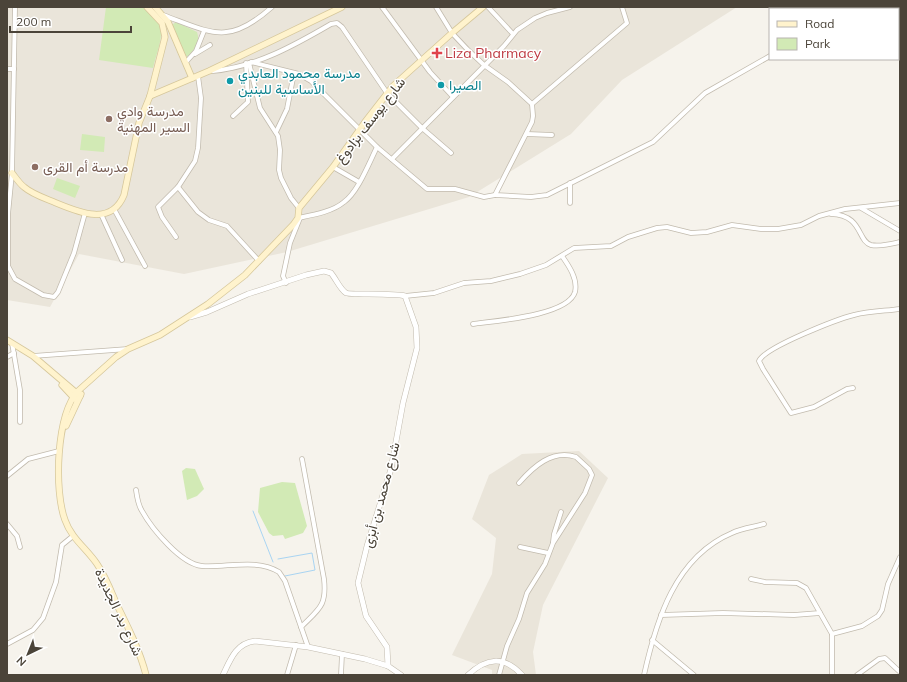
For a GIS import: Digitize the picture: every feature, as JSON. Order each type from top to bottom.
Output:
[{"type":"main road","points":[[12,173],[19,183],[31,192],[85,213],[101,214],[114,210],[124,195],[139,123],[150,96],[165,40],[164,26],[158,16],[147,7]]},
{"type":"main road","points":[[155,7],[163,15],[175,38],[192,78]]},
{"type":"main road","points":[[150,96],[209,71],[342,7]]},
{"type":"main road","name":"شارع يوسف بزادوغ","points":[[299,208],[333,167],[387,93],[401,78],[484,7]]},
{"type":"main road","points":[[165,40],[169,37],[175,38]]},
{"type":"main road","points":[[299,208],[299,218]]},
{"type":"main road","name":"شارع بدر الجديدة","points":[[146,675],[138,651],[110,587],[97,564],[74,536],[63,514],[58,470],[59,438],[76,397],[107,364],[128,349],[160,335],[217,297],[260,261],[299,218]]},
{"type":"main road","points":[[9,341],[33,356],[76,397]]},
{"type":"street","points":[[15,7],[12,173],[9,195],[8,266],[15,279],[32,290],[49,298],[54,297],[58,292],[74,253],[85,213]]},
{"type":"street","points":[[163,15],[204,31],[229,32],[242,29],[272,7]]},
{"type":"street","points":[[382,7],[433,76],[453,97]]},
{"type":"street","points":[[436,7],[452,33],[484,65],[508,82],[532,104],[533,119],[527,134],[495,195]]},
{"type":"street","points":[[488,7],[513,34]]},
{"type":"street","points":[[392,159],[520,28],[542,14],[570,7]]},
{"type":"street","points":[[532,104],[627,23],[622,7]]},
{"type":"street","points":[[209,71],[249,63],[292,45],[331,24],[337,23],[387,93],[422,128],[451,153]]},
{"type":"street","points":[[193,55],[204,31]]},
{"type":"street","points":[[186,62],[193,55],[210,45]]},
{"type":"street","points":[[249,63],[306,77],[316,85],[377,147],[427,190],[455,189],[484,197],[495,195],[543,196],[570,183],[653,142],[705,93],[769,57]]},
{"type":"street","points":[[233,116],[248,102],[249,63]]},
{"type":"street","points":[[249,63],[260,108],[276,132],[280,146],[279,166],[281,178],[291,198],[299,208]]},
{"type":"street","points":[[7,69],[14,69]]},
{"type":"street","points":[[276,132],[287,109],[294,73]]},
{"type":"street","points":[[176,237],[162,217],[158,207],[178,187],[192,167],[196,155],[201,98],[198,76]]},
{"type":"street","points":[[527,134],[552,135]]},
{"type":"street","points":[[286,283],[283,278],[290,242],[299,218],[325,212],[349,198],[377,147]]},
{"type":"street","points":[[333,167],[359,182]]},
{"type":"street","points":[[7,168],[12,173]]},
{"type":"street","points":[[570,183],[570,203]]},
{"type":"street","points":[[178,187],[198,212],[209,220],[227,226],[260,261]]},
{"type":"street","points":[[187,317],[207,312],[248,294],[310,274],[327,271],[331,273],[344,291],[349,295],[386,293],[405,296],[434,294],[464,283],[504,278],[540,267],[577,248],[611,246],[628,238],[657,228],[666,228],[691,233],[708,232],[732,225],[773,229],[801,225],[819,216],[845,209],[900,203]]},
{"type":"street","points":[[860,207],[900,231]]},
{"type":"street","points":[[114,210],[144,266]]},
{"type":"street","points":[[101,214],[122,260]]},
{"type":"street","points":[[828,214],[840,215],[847,218],[858,226],[864,241],[872,245],[900,242]]},
{"type":"street","points":[[473,324],[531,317],[567,302],[574,294],[575,284],[572,272],[562,256]]},
{"type":"street","name":"شارع محمد بن أبزى","points":[[388,666],[387,647],[366,616],[358,583],[369,538],[391,469],[403,404],[417,348],[416,327],[405,296]]},
{"type":"street","points":[[853,388],[847,389],[814,407],[791,413],[762,369],[759,361],[764,354],[788,341],[853,315],[900,309]]},
{"type":"street","points":[[9,341],[14,353],[20,390],[20,422]]},
{"type":"street","points":[[33,356],[128,349]]},
{"type":"street","points":[[7,358],[14,353]]},
{"type":"street","points":[[7,476],[28,459],[59,452]]},
{"type":"street","points":[[499,675],[507,646],[519,619],[526,597],[545,564],[553,543],[590,485],[592,475],[589,469],[576,457],[557,457],[539,463],[519,483]]},
{"type":"street","points":[[301,627],[321,606],[325,596],[324,579],[302,459]]},
{"type":"street","points":[[136,490],[141,509],[163,540],[190,561],[204,566],[257,566],[278,572],[285,581],[308,647]]},
{"type":"street","points":[[553,543],[554,534],[561,512]]},
{"type":"street","points":[[7,524],[17,536],[20,547]]},
{"type":"street","points":[[644,675],[652,640],[661,615],[676,583],[684,572],[708,548],[732,532],[764,524]]},
{"type":"street","points":[[7,644],[33,630],[43,618],[56,582],[62,545],[74,536]]},
{"type":"street","points":[[520,547],[548,553]]},
{"type":"street","points":[[832,634],[862,626],[878,616],[882,610],[888,584],[900,557]]},
{"type":"street","points":[[751,579],[765,582],[798,583],[808,591],[832,634],[832,675]]},
{"type":"street","points":[[661,615],[723,613],[794,615],[820,613]]},
{"type":"street","points":[[652,640],[694,675]]},
{"type":"street","points":[[222,675],[236,650],[247,642],[262,642],[296,645],[342,654],[388,666],[401,675]]},
{"type":"street","points":[[287,675],[296,645]]},
{"type":"street","points":[[341,675],[342,654]]},
{"type":"street","points":[[857,675],[879,659],[883,658],[886,658],[900,672]]},
{"type":"street","points":[[468,675],[485,662],[503,662],[514,667],[522,675]]},
{"type":"shaded area","points":[[7,7],[737,7],[622,80],[571,134],[469,197],[287,252],[184,274],[79,254],[50,307],[7,300]]},
{"type":"shaded area","points":[[579,451],[608,478],[543,605],[533,652],[536,675],[492,675],[492,670],[452,655],[492,574],[496,538],[472,519],[489,475],[522,454]]},
{"type":"green space","points":[[106,7],[142,7],[157,20],[161,34],[153,68],[99,60]]},
{"type":"green space","points":[[176,22],[197,32],[198,39],[195,48],[188,56],[185,56],[172,25]]},
{"type":"green space","points":[[82,134],[105,137],[104,152],[80,150]]},
{"type":"green space","points":[[57,178],[80,186],[75,198],[53,189]]},
{"type":"green space","points":[[186,468],[195,469],[204,489],[197,496],[187,500],[182,471]]},
{"type":"green space","points":[[282,482],[295,483],[307,526],[303,533],[285,539],[283,535],[273,536],[269,533],[258,512],[260,488]]},
{"type":"waterway","points":[[253,511],[273,562]]},
{"type":"waterway","points":[[278,559],[312,553],[315,570],[285,576]]},
{"type":"place","name":"Liza Pharmacy","points":[[437,53]]},
{"type":"place","name":"مدرسة محمود العابدي الأساسية للبنين","points":[[230,81]]},
{"type":"place","name":"الصيرا","points":[[441,85]]},
{"type":"place","name":"مدرسة وادي السير المهنية","points":[[109,119]]},
{"type":"place","name":"مدرسة أم القرى","points":[[35,167]]}]
